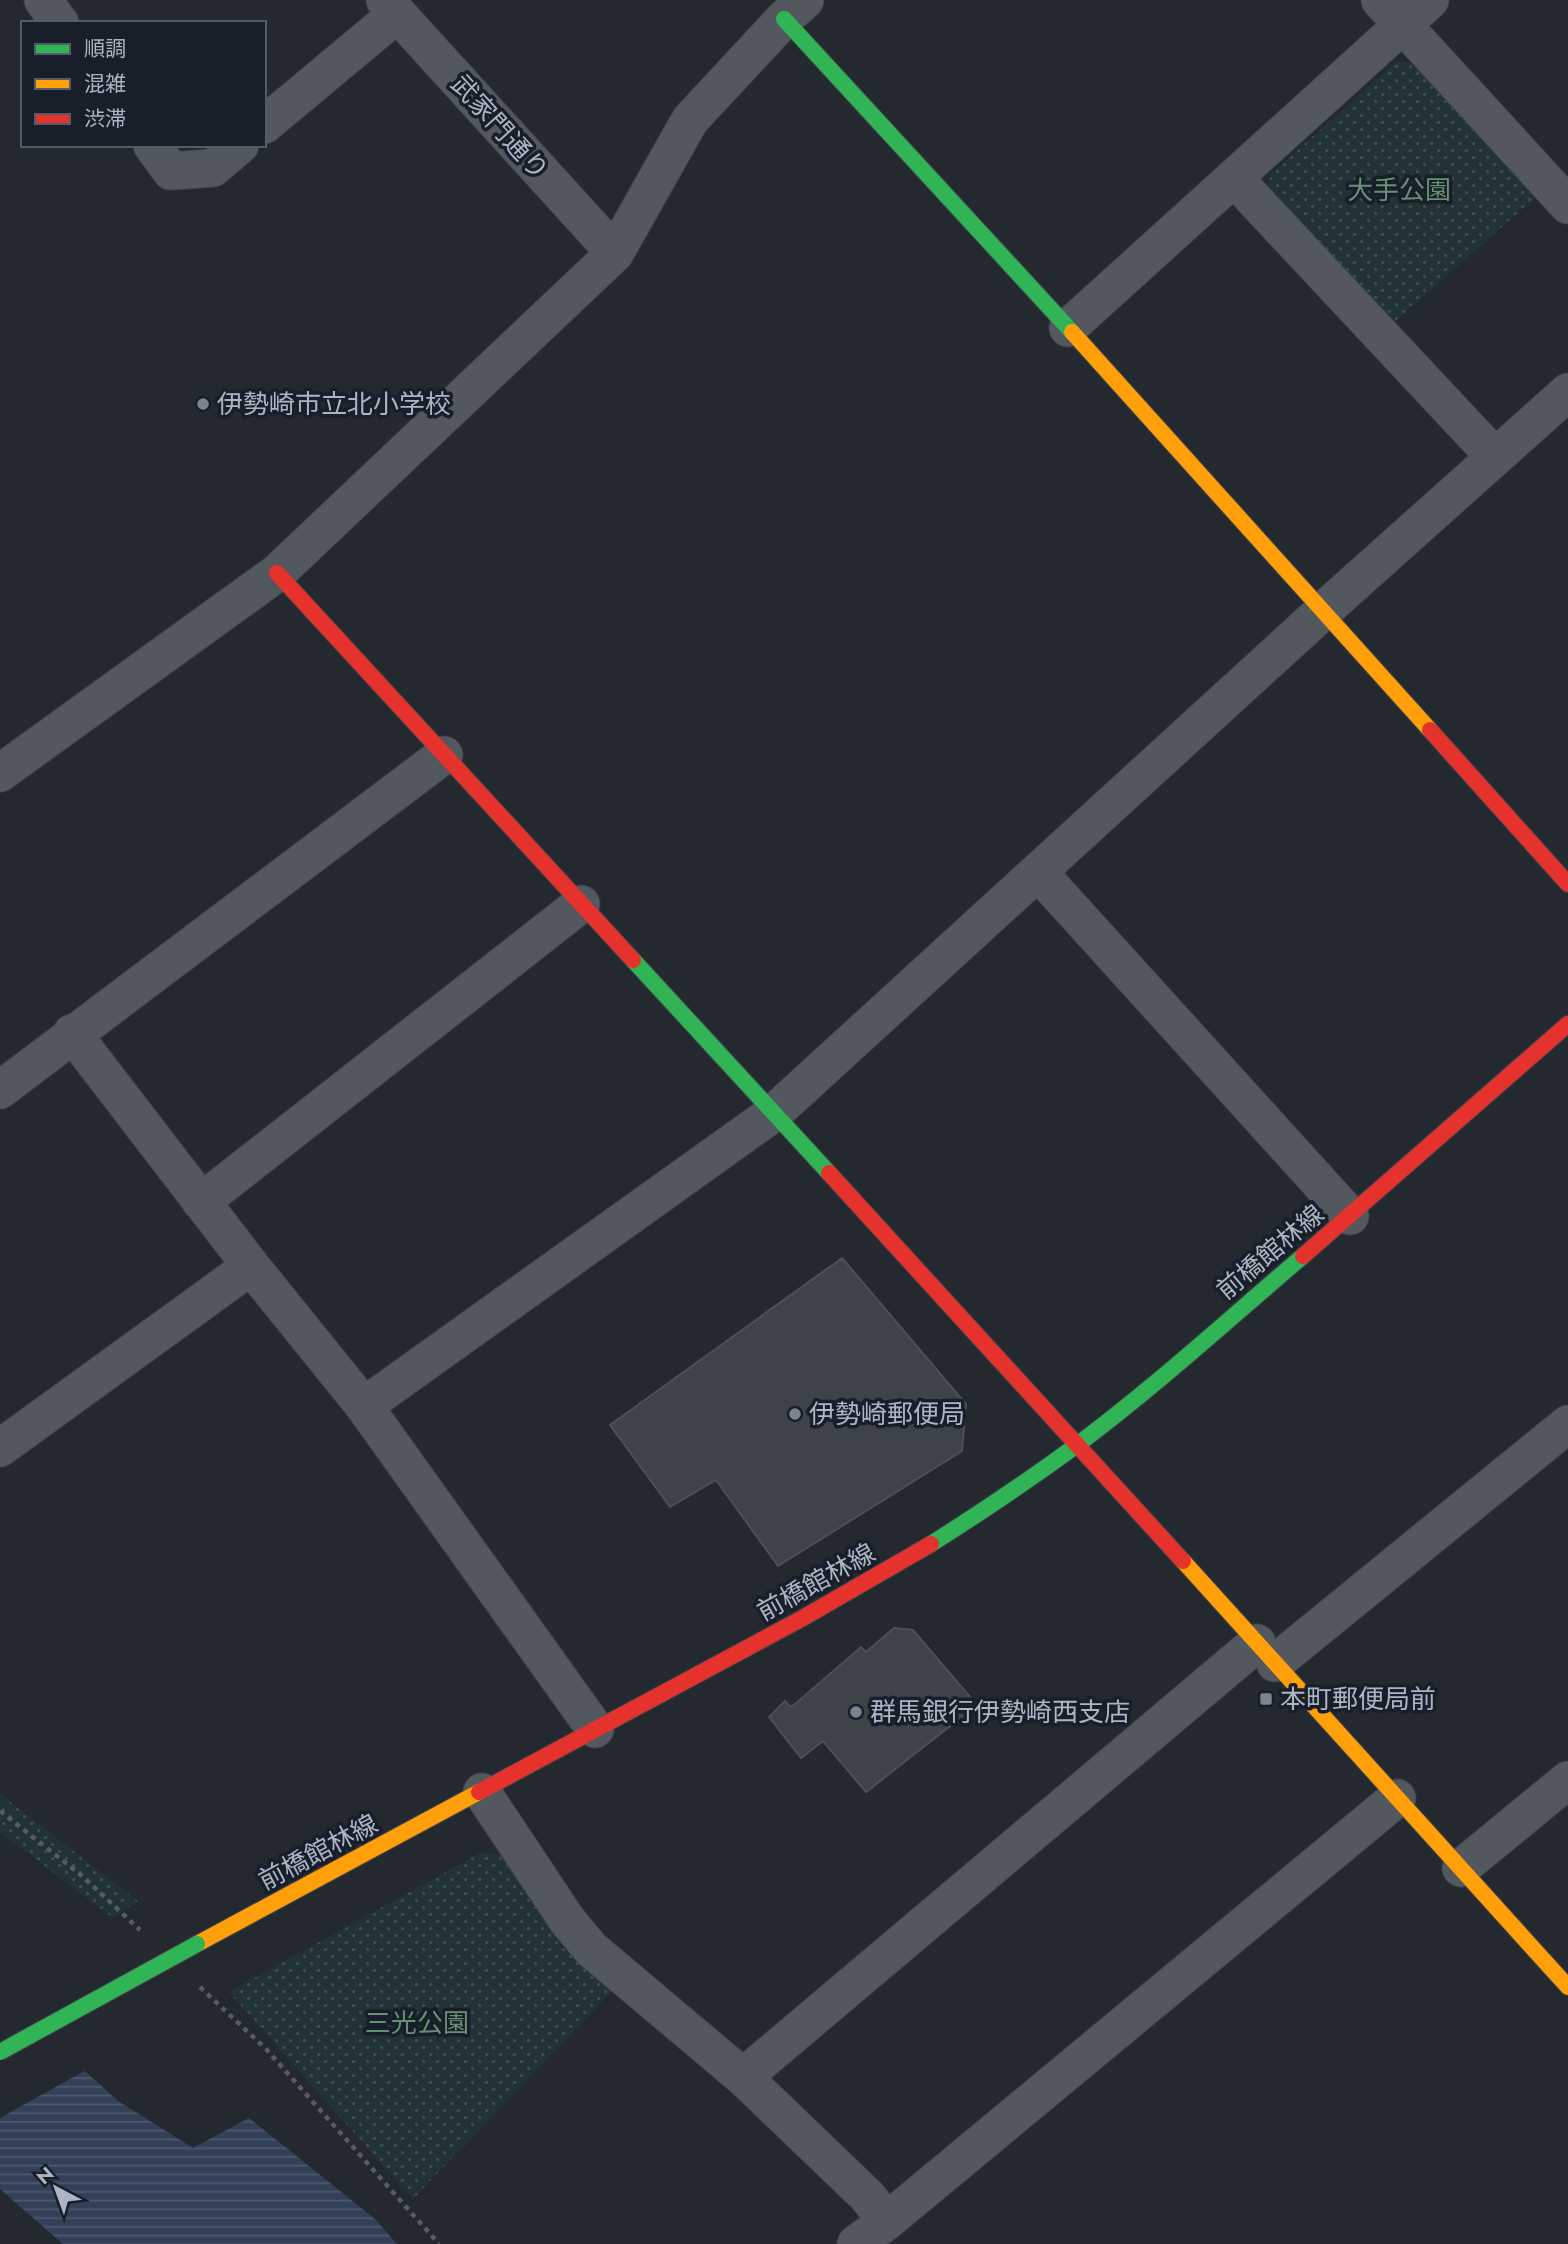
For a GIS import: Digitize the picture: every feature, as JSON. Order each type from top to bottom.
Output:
[{"type":"street","points":[[43,0],[59,21]]},
{"type":"street","points":[[1068,328],[1234,178],[1392,12],[1430,0]]},
{"type":"street","points":[[0,773],[277,573],[615,253],[690,120],[788,6],[1068,328],[1568,884]]},
{"type":"street","points":[[266,123],[391,7]]},
{"type":"street","name":"武家門通り","points":[[391,7],[615,253]]},
{"type":"street","points":[[1392,12],[1568,205]]},
{"type":"street","points":[[153,147],[171,171],[213,168],[238,147]]},
{"type":"street","points":[[1234,178],[1495,457]]},
{"type":"street","points":[[364,1406],[775,1112],[1322,612],[1568,392]]},
{"type":"street","points":[[277,573],[775,1112],[1568,1987]]},
{"type":"street","points":[[5,1077],[72,1034],[444,755]]},
{"type":"street","points":[[1039,873],[1350,1216]]},
{"type":"street","points":[[201,1202],[581,904]]},
{"type":"street","name":"前橋館林線","points":[[0,2052],[906,1560],[985,1510],[1078,1444],[1147,1389],[1350,1216],[1568,1024]]},
{"type":"street","points":[[72,1034],[251,1266],[364,1406],[595,1729]]},
{"type":"street","points":[[0,1448],[251,1266]]},
{"type":"street","points":[[743,2077],[1266,1653],[1568,1424]]},
{"type":"street","points":[[1461,1868],[1568,1780]]},
{"type":"street","points":[[482,1792],[566,1920],[591,1949],[743,2077],[867,2196],[887,2221]]},
{"type":"street","points":[[856,2244],[1397,1798]]},
{"type":"path","points":[[0,1811],[81,1875],[149,1939]]},
{"type":"path","points":[[198,1985],[266,2049],[439,2244]]},
{"type":"green space","name":"大手公園","points":[[1396,62],[1416,63],[1537,196],[1392,324],[1266,189],[1272,173]]},
{"type":"green space","points":[[0,1794],[138,1901],[113,1918],[0,1832]]},
{"type":"green space","name":"三光公園","points":[[480,1853],[501,1854],[561,1946],[612,1991],[413,2199],[229,1992]]},
{"type":"water","points":[[0,1994],[118,2101],[193,2148],[249,2118],[375,2219],[397,2244],[63,2244],[0,2189]]},
{"type":"pier","points":[[0,1991],[88,2069],[0,2118]]},
{"type":"building","name":"伊勢崎郵便局","points":[[842,1258],[966,1404],[962,1451],[778,1566],[716,1480],[670,1507],[610,1425]]},
{"type":"building","points":[[894,1628],[913,1630],[977,1705],[866,1792],[823,1741],[801,1758],[769,1717],[785,1701],[790,1707],[794,1705],[861,1647],[866,1652]]},
{"type":"traffic: fast","points":[[784,19],[1072,332]]},
{"type":"traffic: fast","points":[[633,960],[829,1173]]},
{"type":"traffic: fast","points":[[931,1544],[1023,1484],[1106,1423],[1303,1256]]},
{"type":"traffic: fast","points":[[0,2052],[197,1944]]},
{"type":"traffic: slow","points":[[1072,332],[1430,730]]},
{"type":"traffic: slow","points":[[1183,1561],[1568,1987]]},
{"type":"traffic: slow","points":[[197,1944],[479,1792]]},
{"type":"traffic: jam","points":[[277,573],[633,960]]},
{"type":"traffic: jam","points":[[1430,730],[1568,884]]},
{"type":"traffic: jam","points":[[1303,1256],[1568,1024]]},
{"type":"traffic: jam","points":[[829,1173],[1183,1561]]},
{"type":"traffic: jam","points":[[479,1792],[801,1619],[931,1544]]},
{"type":"place","name":"伊勢崎市立北小学校","points":[[203,404]]},
{"type":"place","name":"伊勢崎郵便局","points":[[795,1414]]},
{"type":"place","name":"本町郵便局前","points":[[1266,1699]]},
{"type":"place","name":"群馬銀行伊勢崎西支店","points":[[856,1712]]}]
